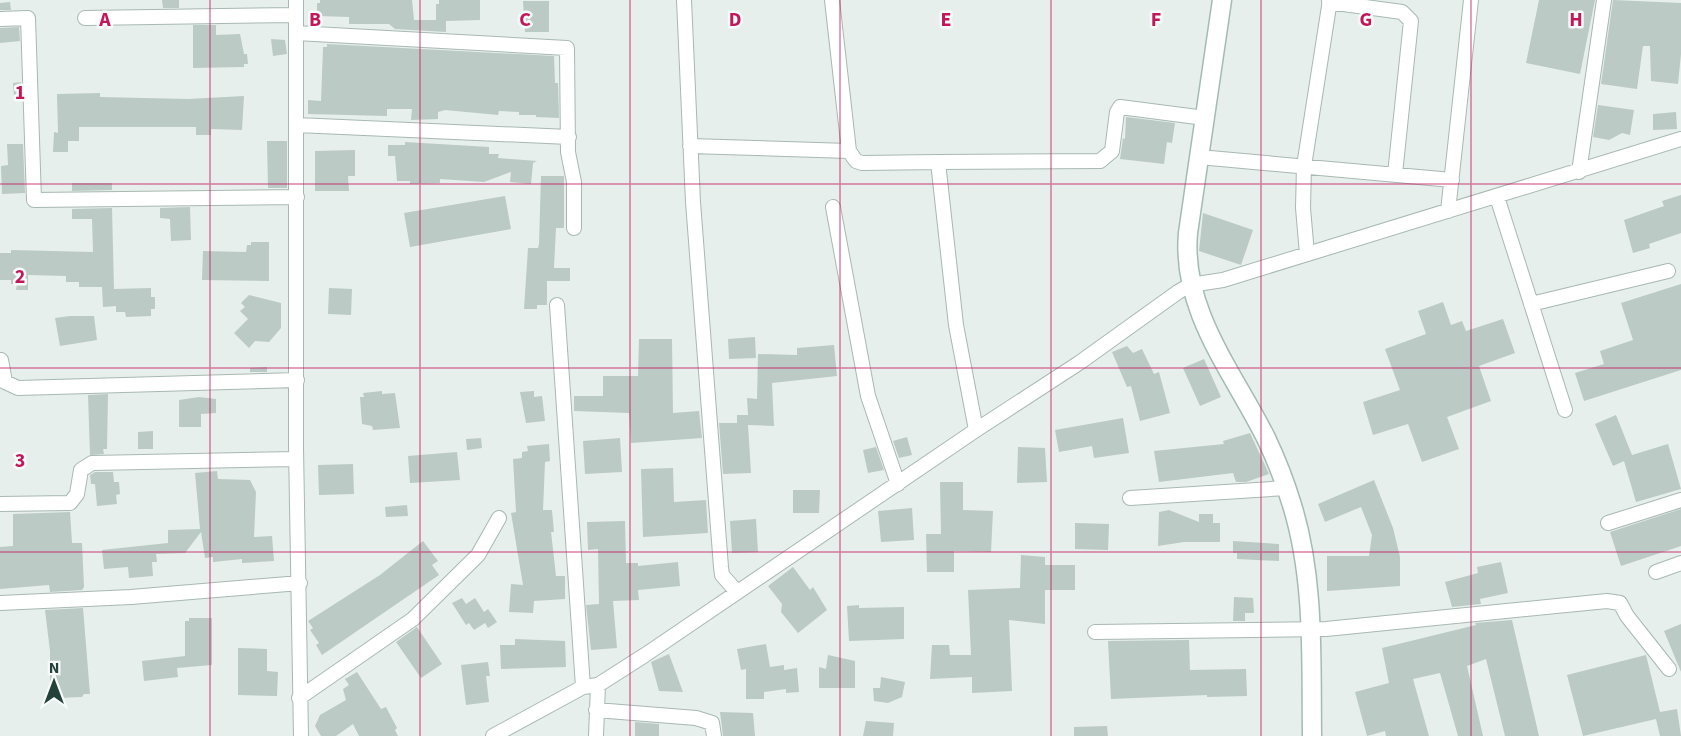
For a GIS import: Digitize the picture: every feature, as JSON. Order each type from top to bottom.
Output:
[{"type":"main road","points":[[1222,0],[1187,248],[1190,285],[1214,343],[1266,438],[1286,488],[1301,542],[1310,630],[1312,736]]},
{"type":"street","points":[[296,0],[300,736]]},
{"type":"street","points":[[684,0],[690,146],[721,567],[722,575],[737,592]]},
{"type":"street","points":[[832,0],[849,151],[855,161],[862,163],[1100,161],[1112,151],[1117,112],[1120,107],[1135,107],[1204,118]]},
{"type":"street","points":[[1448,211],[1472,0]]},
{"type":"street","points":[[1579,172],[1604,0]]},
{"type":"street","points":[[1307,254],[1303,208],[1304,166],[1329,1],[1401,12],[1411,21],[1395,174]]},
{"type":"street","points":[[85,18],[296,15]]},
{"type":"street","points":[[0,19],[28,18],[34,200],[297,197]]},
{"type":"street","points":[[296,33],[567,48],[568,152],[574,182],[574,228]]},
{"type":"street","points":[[297,125],[569,137]]},
{"type":"street","points":[[493,736],[583,687],[598,685],[645,656],[976,430],[1045,387],[1190,285],[1222,280],[1681,140]]},
{"type":"street","points":[[690,146],[849,151]]},
{"type":"street","points":[[1199,157],[1452,180]]},
{"type":"street","points":[[938,162],[957,325],[976,430]]},
{"type":"street","points":[[1497,197],[1565,410]]},
{"type":"street","points":[[833,207],[866,385],[882,441],[898,484]]},
{"type":"street","points":[[1532,304],[1668,271]]},
{"type":"street","points":[[557,305],[583,687]]},
{"type":"street","points":[[1,360],[6,382],[18,388],[297,380]]},
{"type":"street","points":[[0,504],[70,503],[77,494],[81,470],[92,463],[297,459]]},
{"type":"street","points":[[1130,498],[1286,488]]},
{"type":"street","points":[[1608,524],[1681,500]]},
{"type":"street","points":[[299,698],[413,619],[478,555],[499,518]]},
{"type":"street","points":[[1656,572],[1681,563]]},
{"type":"street","points":[[0,603],[131,597],[300,583]]},
{"type":"street","points":[[1095,632],[1310,630],[1607,601],[1620,603],[1627,616],[1669,669]]},
{"type":"street","points":[[596,736],[598,685]]},
{"type":"street","points":[[596,710],[696,718],[712,723],[714,736]]},
{"type":"building","points":[[162,0],[179,0],[179,8],[163,8]]},
{"type":"building","points":[[320,0],[412,0],[414,20],[436,20],[436,4],[439,4],[439,0],[480,0],[480,20],[446,21],[446,32],[395,29],[389,24],[349,24],[349,17],[317,16],[317,3],[320,3]]},
{"type":"building","points":[[1539,0],[1595,0],[1580,74],[1526,63]]},
{"type":"building","points":[[1613,0],[1681,3],[1681,54],[1678,84],[1651,81],[1650,46],[1643,46],[1637,89],[1601,84]]},
{"type":"building","points":[[523,1],[549,1],[549,32],[525,32]]},
{"type":"building","points":[[10,2],[11,10],[0,10],[0,3]]},
{"type":"building","points":[[193,25],[216,25],[216,35],[240,34],[248,64],[244,64],[244,67],[193,68]]},
{"type":"building","points":[[19,27],[20,41],[0,43],[0,28]]},
{"type":"building","points":[[271,39],[285,40],[287,54],[273,56]]},
{"type":"building","points":[[327,44],[554,56],[555,83],[558,83],[559,118],[519,115],[519,112],[499,111],[498,115],[445,110],[438,112],[438,119],[411,120],[412,109],[387,109],[387,116],[308,114],[308,100],[321,101],[323,47],[327,47]]},
{"type":"building","points":[[21,82],[22,95],[14,96],[13,83]]},
{"type":"building","points":[[100,93],[100,97],[188,99],[244,96],[242,130],[211,129],[211,135],[196,135],[196,127],[79,127],[79,141],[68,141],[68,152],[53,152],[54,132],[58,133],[57,94]]},
{"type":"building","points":[[1598,105],[1634,110],[1630,135],[1622,133],[1609,140],[1593,137]]},
{"type":"building","points":[[1676,112],[1677,129],[1653,130],[1653,114]]},
{"type":"building","points":[[1126,117],[1175,123],[1172,143],[1167,142],[1164,164],[1120,159],[1123,138],[1125,139]]},
{"type":"building","points":[[267,141],[287,141],[287,188],[268,188]]},
{"type":"building","points":[[405,142],[489,147],[489,154],[499,154],[498,158],[537,161],[533,163],[531,184],[510,182],[511,172],[484,182],[440,179],[440,183],[410,184],[410,181],[397,181],[395,156],[388,156],[388,145],[405,145]]},
{"type":"building","points":[[7,144],[23,144],[25,193],[2,194],[1,166],[8,165]]},
{"type":"building","points":[[355,150],[355,176],[348,176],[349,191],[315,191],[315,151]]},
{"type":"building","points":[[541,176],[564,176],[564,228],[556,228],[554,268],[570,268],[570,281],[547,281],[547,305],[537,305],[537,309],[524,309],[528,248],[538,248],[539,244]]},
{"type":"building","points":[[72,183],[112,183],[112,190],[72,191]]},
{"type":"building","points":[[1681,195],[1681,233],[1649,244],[1650,248],[1633,253],[1624,220],[1664,206],[1662,201]]},
{"type":"building","points":[[505,196],[511,229],[410,247],[404,213]]},
{"type":"building","points":[[190,207],[191,240],[171,241],[170,219],[160,218],[160,208]]},
{"type":"building","points":[[112,208],[114,289],[151,288],[151,297],[155,297],[155,309],[151,309],[151,316],[126,317],[125,312],[116,312],[116,306],[103,307],[102,287],[79,287],[79,282],[66,282],[66,276],[28,275],[28,290],[16,290],[17,284],[11,284],[11,280],[0,280],[0,253],[11,253],[11,250],[93,252],[92,219],[72,219],[72,209]]},
{"type":"building","points":[[1203,213],[1253,230],[1241,265],[1199,251]]},
{"type":"building","points":[[251,242],[269,242],[269,281],[202,280],[203,251],[246,252],[247,245],[251,245]]},
{"type":"building","points":[[1681,284],[1681,370],[1584,401],[1575,373],[1604,364],[1600,351],[1633,340],[1621,303]]},
{"type":"building","points":[[329,288],[352,289],[351,315],[328,314]]},
{"type":"building","points":[[249,295],[281,303],[281,328],[269,342],[255,341],[249,348],[234,333],[248,319],[240,311],[245,307],[241,303]]},
{"type":"building","points":[[1443,302],[1451,325],[1462,321],[1466,331],[1503,319],[1515,353],[1479,366],[1491,401],[1447,417],[1459,449],[1422,462],[1408,424],[1373,435],[1363,402],[1400,390],[1385,349],[1426,334],[1418,311]]},
{"type":"building","points":[[94,316],[97,340],[60,346],[55,318]]},
{"type":"building","points":[[755,337],[756,358],[729,359],[728,339]]},
{"type":"building","points":[[639,339],[672,339],[673,413],[699,411],[702,438],[631,443],[629,413],[574,411],[574,396],[603,396],[603,376],[638,376]]},
{"type":"building","points":[[834,345],[837,376],[772,383],[774,426],[748,425],[751,473],[723,474],[719,423],[737,423],[737,415],[748,415],[747,398],[757,399],[758,354],[797,355],[797,348]]},
{"type":"building","points":[[1127,346],[1133,353],[1142,349],[1154,374],[1159,372],[1170,413],[1140,421],[1131,386],[1127,387],[1112,352]]},
{"type":"building","points":[[1204,359],[1221,397],[1200,406],[1183,368]]},
{"type":"building","points":[[267,367],[267,372],[250,372],[250,368]]},
{"type":"building","points":[[382,391],[382,394],[395,393],[400,428],[373,430],[372,426],[362,424],[360,397],[364,397],[363,393]]},
{"type":"building","points":[[534,391],[534,397],[542,396],[545,421],[526,423],[520,392]]},
{"type":"building","points":[[108,394],[107,449],[103,449],[104,454],[90,455],[88,395]]},
{"type":"building","points":[[199,397],[216,399],[216,413],[201,414],[201,427],[179,427],[179,400]]},
{"type":"building","points":[[1616,415],[1632,455],[1668,444],[1681,489],[1636,502],[1624,461],[1613,466],[1595,424]]},
{"type":"building","points":[[1123,418],[1129,453],[1094,458],[1092,446],[1059,452],[1055,430]]},
{"type":"building","points":[[153,431],[153,449],[138,449],[138,432]]},
{"type":"building","points":[[1250,433],[1269,474],[1246,482],[1236,482],[1233,473],[1159,482],[1154,451],[1224,444],[1223,441]]},
{"type":"building","points":[[907,437],[912,455],[899,458],[893,441]]},
{"type":"building","points":[[481,438],[482,448],[467,450],[466,439]]},
{"type":"building","points":[[620,438],[622,472],[585,474],[583,441]]},
{"type":"building","points":[[549,444],[550,461],[545,462],[543,510],[552,510],[554,532],[551,532],[556,576],[565,576],[565,599],[534,601],[533,613],[509,612],[511,584],[523,585],[511,513],[516,512],[513,459],[522,458],[522,452],[528,451],[527,446]]},
{"type":"building","points":[[876,447],[884,470],[868,473],[863,450]]},
{"type":"building","points":[[1018,447],[1045,448],[1047,482],[1017,483]]},
{"type":"building","points":[[457,452],[460,480],[410,483],[408,456]]},
{"type":"building","points":[[353,464],[354,494],[319,495],[318,465]]},
{"type":"building","points":[[673,468],[674,502],[706,500],[708,533],[643,537],[641,469]]},
{"type":"building","points":[[217,471],[218,479],[250,480],[256,492],[254,537],[272,536],[274,561],[242,563],[242,559],[213,562],[213,557],[205,558],[201,532],[185,553],[156,554],[157,562],[152,562],[153,576],[129,578],[128,567],[104,569],[102,550],[168,543],[168,530],[200,529],[195,473]]},
{"type":"building","points":[[95,472],[113,472],[114,482],[119,482],[120,494],[116,495],[117,504],[97,506],[95,484],[91,484],[90,475]]},
{"type":"building","points":[[1374,480],[1393,528],[1400,557],[1400,586],[1327,591],[1327,556],[1369,556],[1372,535],[1361,507],[1325,522],[1318,504]]},
{"type":"building","points":[[940,482],[963,482],[963,510],[993,511],[991,552],[954,551],[954,572],[927,572],[926,534],[941,534]]},
{"type":"building","points":[[793,490],[820,490],[819,513],[793,513]]},
{"type":"building","points":[[407,505],[408,516],[386,517],[385,507]]},
{"type":"building","points":[[912,508],[914,540],[881,542],[878,511]]},
{"type":"building","points":[[1681,509],[1681,546],[1621,566],[1610,532]]},
{"type":"building","points":[[1169,510],[1199,522],[1199,514],[1213,514],[1213,523],[1220,523],[1220,542],[1184,542],[1158,546],[1159,512]]},
{"type":"building","points":[[70,512],[72,543],[82,543],[84,587],[82,590],[50,592],[49,585],[0,589],[0,547],[13,546],[13,514]]},
{"type":"building","points":[[756,519],[758,552],[732,553],[730,521]]},
{"type":"building","points":[[625,521],[626,563],[638,563],[638,566],[678,562],[680,586],[638,590],[639,600],[613,601],[617,648],[591,650],[586,605],[599,604],[598,549],[588,550],[587,522]]},
{"type":"building","points":[[1075,523],[1109,524],[1108,550],[1075,549]]},
{"type":"building","points":[[423,541],[438,561],[432,565],[439,575],[322,655],[316,645],[319,643],[310,630],[313,628],[308,621],[380,575]]},
{"type":"building","points":[[1233,541],[1279,544],[1279,561],[1237,559],[1237,553],[1233,553]]},
{"type":"building","points":[[1021,555],[1045,557],[1045,565],[1075,565],[1075,590],[1045,590],[1045,624],[1009,620],[1012,691],[972,693],[972,677],[930,679],[932,645],[949,645],[950,655],[971,655],[968,590],[1020,588]]},
{"type":"building","points":[[1501,562],[1508,593],[1480,599],[1481,604],[1452,607],[1445,582],[1478,573],[1477,567]]},
{"type":"building","points":[[793,567],[810,590],[813,587],[827,610],[798,633],[781,612],[782,604],[768,586]]},
{"type":"building","points":[[1234,597],[1253,598],[1254,613],[1245,613],[1245,621],[1233,621]]},
{"type":"building","points":[[462,598],[466,604],[475,598],[484,612],[488,609],[497,622],[488,628],[485,623],[474,630],[469,623],[466,625],[452,603]]},
{"type":"building","points":[[859,605],[859,608],[904,607],[904,639],[849,641],[847,606]]},
{"type":"building","points":[[83,608],[90,694],[84,694],[82,697],[58,698],[50,694],[50,651],[45,610]]},
{"type":"building","points":[[189,618],[212,618],[212,665],[177,668],[178,677],[144,681],[142,661],[185,656],[185,621],[189,621]]},
{"type":"building","points":[[1512,620],[1539,736],[1505,736],[1486,659],[1467,666],[1483,736],[1458,736],[1440,673],[1413,679],[1429,736],[1386,736],[1385,731],[1367,736],[1355,692],[1389,683],[1382,648],[1476,625],[1475,623]]},
{"type":"building","points":[[1681,624],[1681,672],[1664,631]]},
{"type":"building","points":[[417,627],[442,664],[421,678],[396,642]]},
{"type":"building","points":[[515,639],[565,641],[566,667],[501,669],[500,645],[515,645]]},
{"type":"building","points":[[1189,640],[1190,670],[1246,669],[1247,696],[1207,697],[1207,695],[1111,699],[1108,641]]},
{"type":"building","points":[[766,644],[770,667],[784,665],[784,670],[797,668],[799,692],[786,693],[786,689],[764,692],[764,699],[746,699],[746,669],[741,670],[737,649]]},
{"type":"building","points":[[238,648],[267,649],[267,671],[278,672],[277,696],[238,695]]},
{"type":"building","points":[[669,654],[683,692],[659,691],[651,662]]},
{"type":"building","points":[[828,655],[855,661],[855,688],[819,688],[819,667],[826,669]]},
{"type":"building","points":[[1646,655],[1660,712],[1677,709],[1681,736],[1660,736],[1656,719],[1583,736],[1567,675]]},
{"type":"building","points":[[488,662],[490,676],[486,676],[489,702],[466,705],[461,665]]},
{"type":"building","points":[[357,672],[381,709],[386,707],[397,728],[395,730],[398,736],[359,736],[353,724],[336,736],[321,736],[315,726],[320,715],[346,700],[343,689],[349,685],[345,679]]},
{"type":"building","points":[[881,677],[905,682],[902,697],[888,703],[874,701],[873,688],[880,688]]},
{"type":"building","points":[[720,712],[753,713],[755,736],[723,736]]},
{"type":"building","points":[[866,721],[894,723],[893,736],[863,736]]},
{"type":"building","points":[[635,722],[659,724],[659,736],[635,736]]},
{"type":"building","points":[[1107,726],[1108,736],[1074,736],[1074,727]]}]
